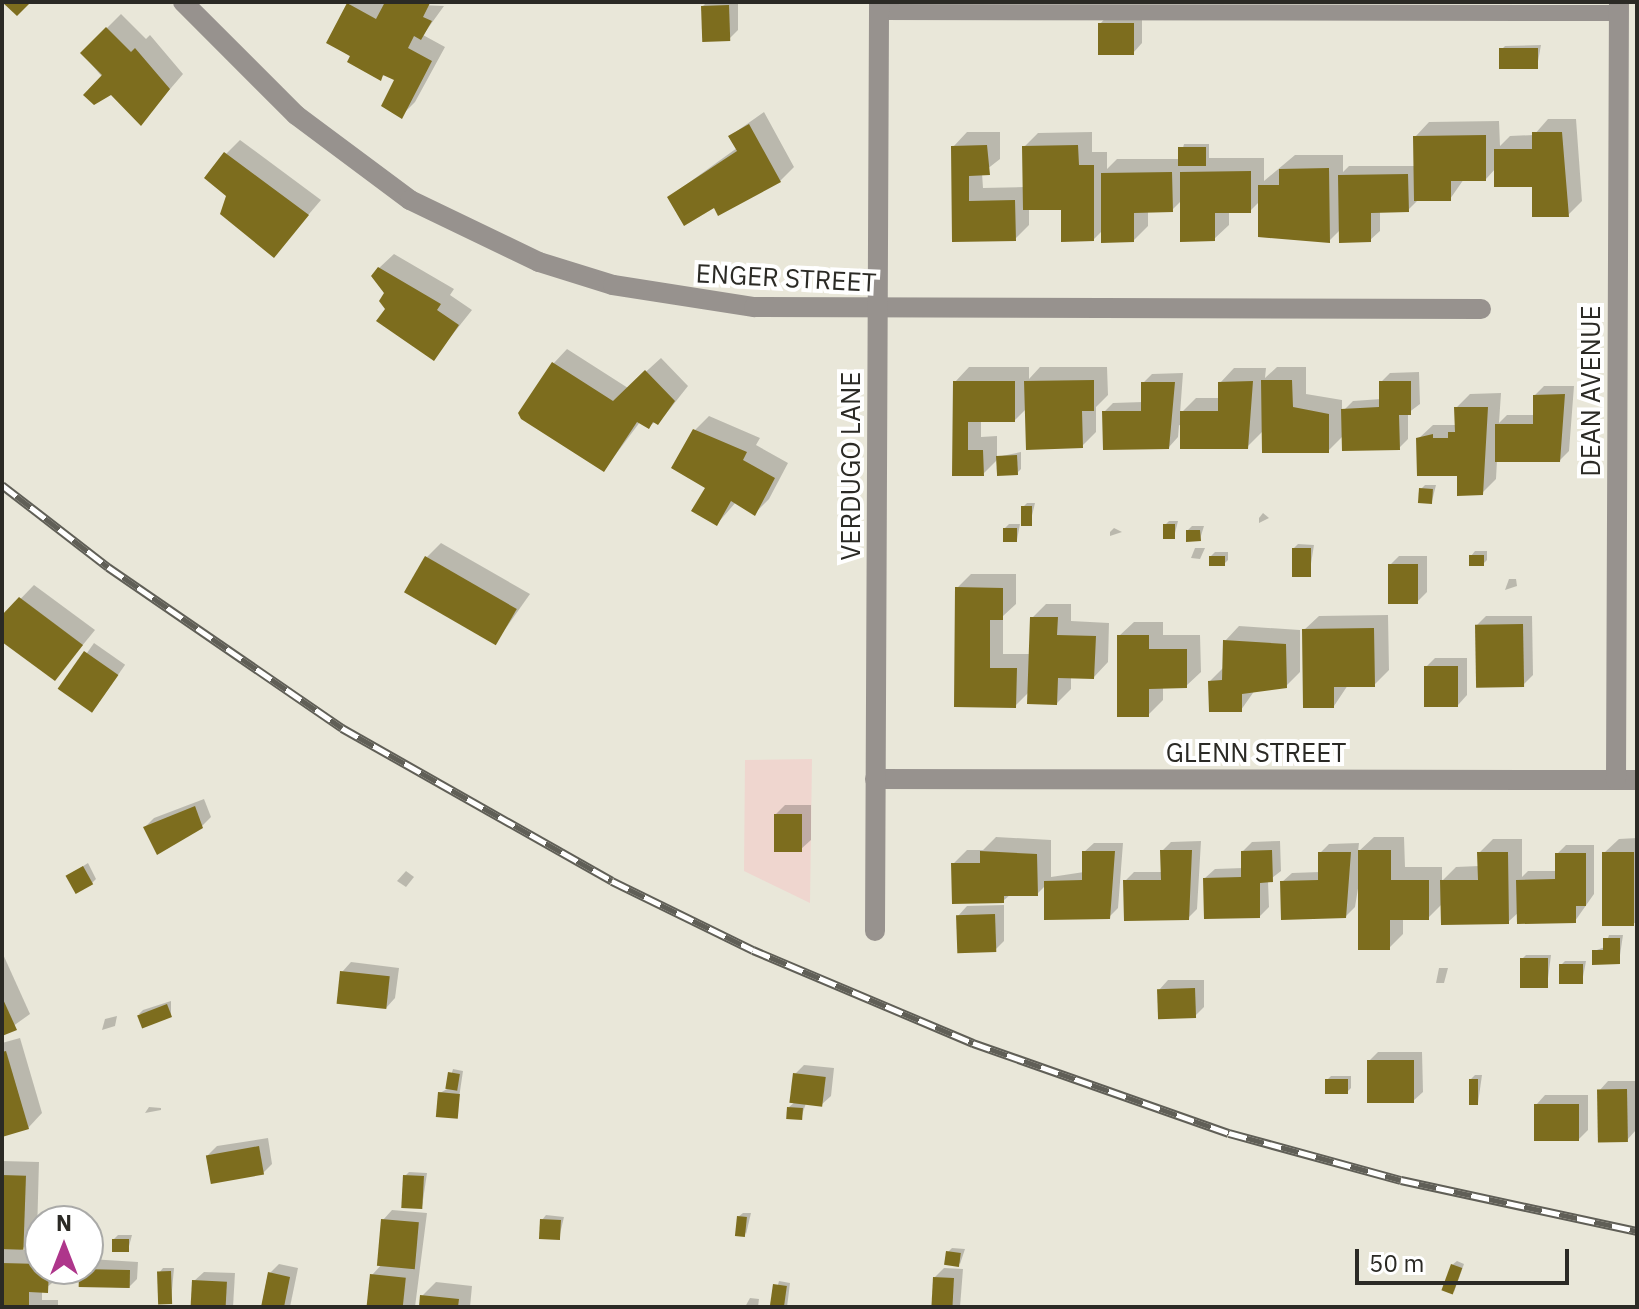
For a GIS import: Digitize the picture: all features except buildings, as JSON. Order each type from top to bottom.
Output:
[{"type":"street","name":"ENGER STREET","points":[[183,2],[296,115],[356,164],[479,237],[613,285],[677,298],[754,307],[1481,309]]},
{"type":"street","name":"VERDUGO LANE","points":[[875,931],[879,7]]},
{"type":"street","name":"DEAN AVENUE","points":[[1616,780],[1627,311],[1619,8]]},
{"type":"street","name":"GLENN STREET","points":[[875,779],[1637,780]]},
{"type":"lane","points":[[879,7],[1619,8]]},
{"type":"shaded area","points":[[812,759],[810,903],[744,871],[745,760]]},
{"type":"railway","points":[[2,485],[108,567],[342,728],[612,881],[753,950],[973,1043],[1229,1133],[1401,1180],[1637,1231]]}]
